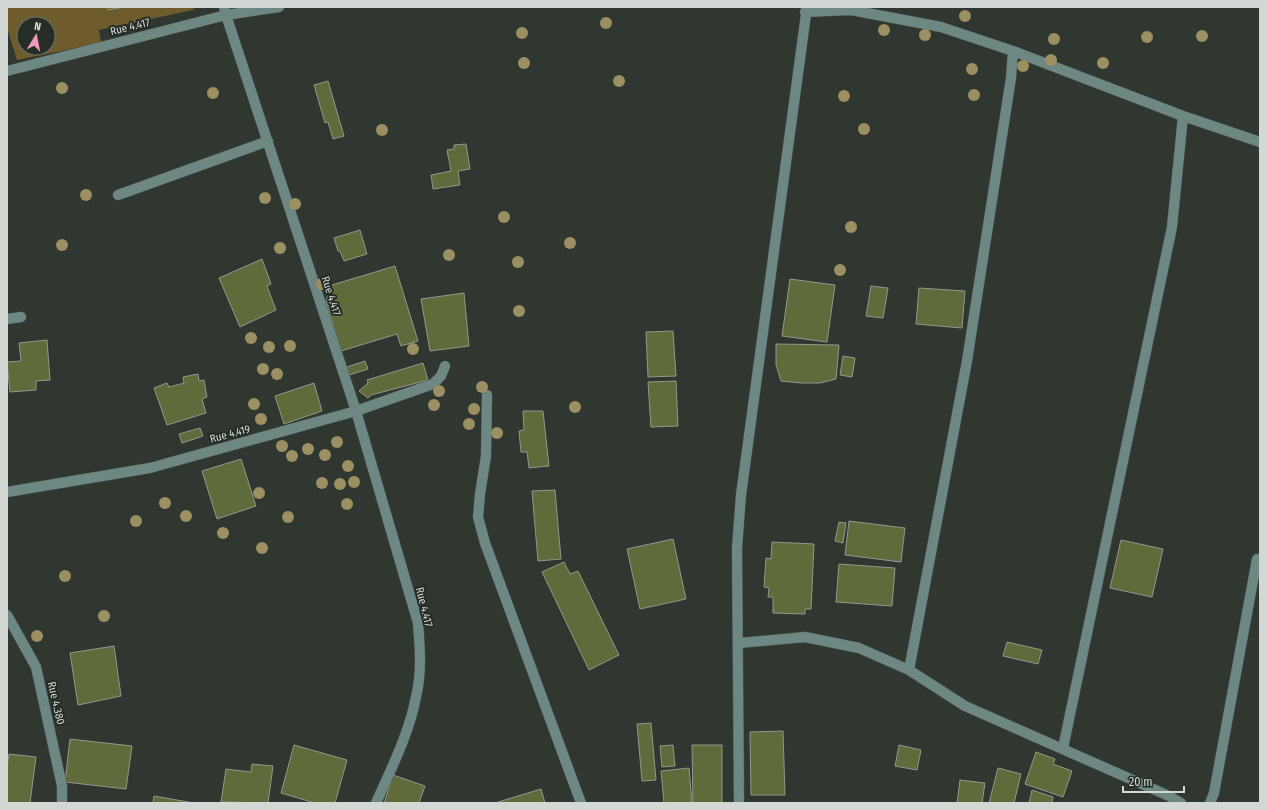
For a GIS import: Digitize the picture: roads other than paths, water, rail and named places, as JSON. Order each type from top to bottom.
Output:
[{"type":"street","points":[[225,11],[279,7]]},
{"type":"street","points":[[740,803],[737,548],[741,495],[806,10],[851,10],[941,27],[1013,51],[1183,116],[1260,142]]},
{"type":"street","name":"Rue 4.417","points":[[7,71],[225,11],[356,411],[418,624],[421,658],[416,697],[403,740],[376,803]]},
{"type":"street","points":[[909,670],[967,361],[1011,78],[1013,51]]},
{"type":"street","points":[[1063,748],[1172,227],[1183,116]]},
{"type":"street","points":[[118,195],[268,141]]},
{"type":"street","points":[[7,319],[21,317]]},
{"type":"street","name":"Rue 4.419","points":[[7,492],[150,468],[356,411],[433,384],[441,376],[445,366]]},
{"type":"street","points":[[487,395],[486,456],[478,517],[485,543],[581,803]]},
{"type":"street","points":[[1210,803],[1214,793],[1257,559]]},
{"type":"street","name":"Rue 4.380","points":[[7,615],[36,667],[62,786],[62,803]]},
{"type":"street","points":[[739,643],[805,637],[859,648],[909,670],[965,706],[1063,748],[1169,796],[1181,803]]}]
